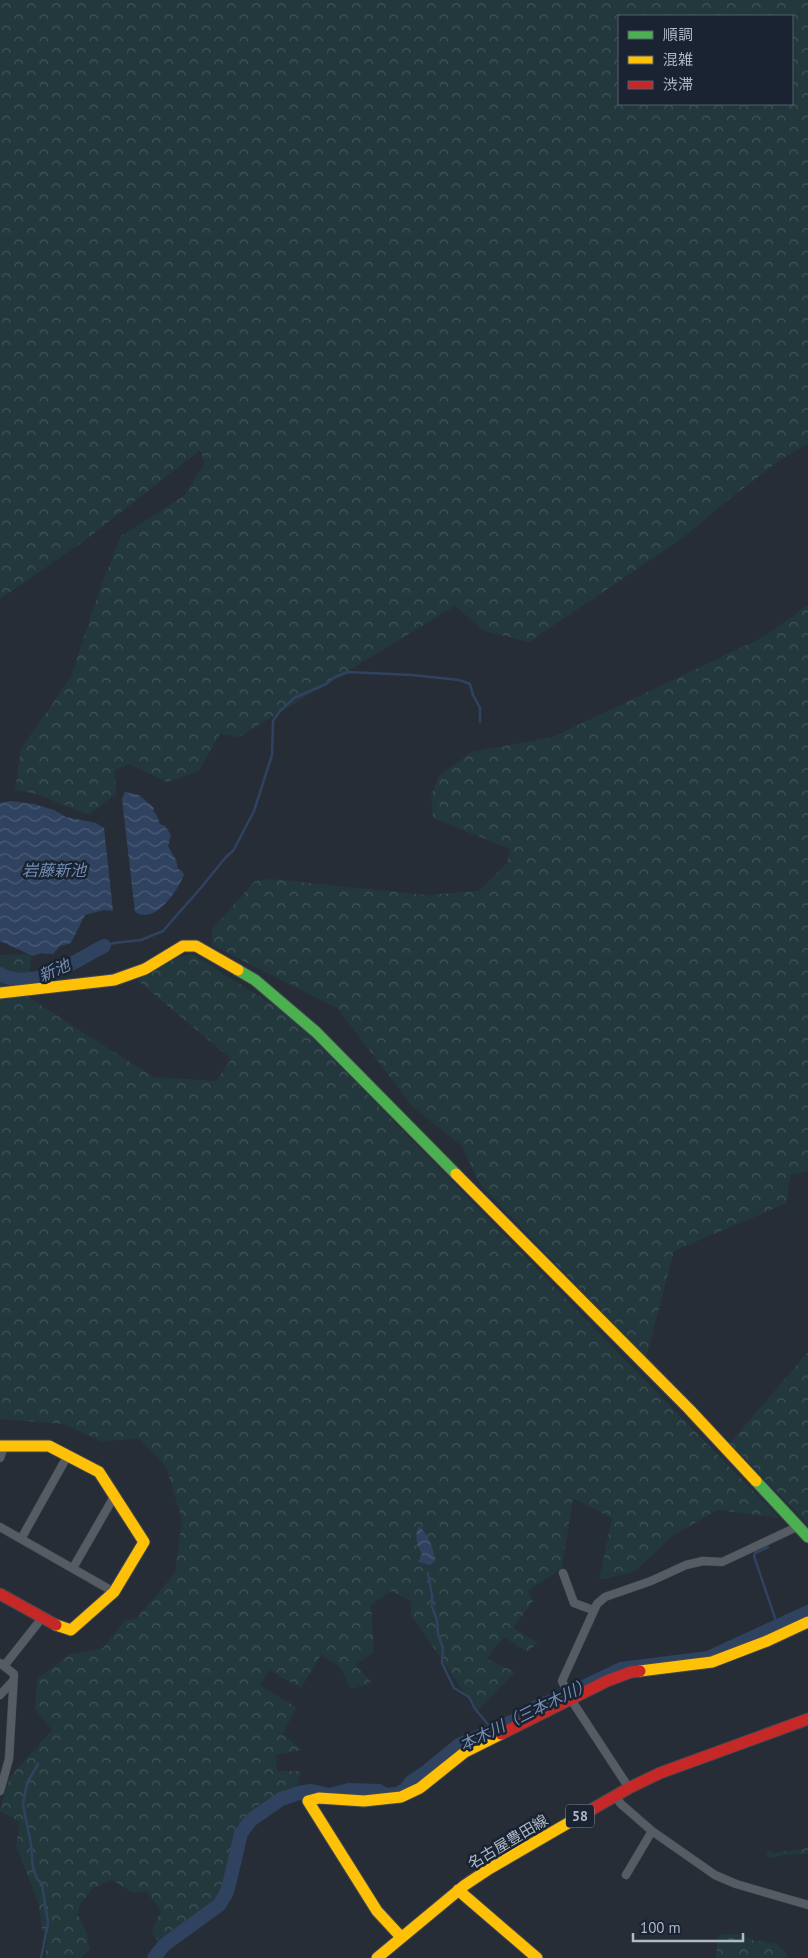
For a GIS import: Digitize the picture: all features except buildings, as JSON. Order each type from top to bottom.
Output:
[{"type":"street","points":[[0,994],[114,980],[144,969],[183,946],[189,945],[196,946],[255,980],[316,1032],[689,1409],[808,1537]]},
{"type":"street","points":[[0,1458],[2,1446],[49,1446],[99,1472],[144,1542],[114,1592],[71,1630],[61,1628],[0,1594]]},
{"type":"street","points":[[21,1539],[68,1456]]},
{"type":"street","points":[[73,1568],[115,1495]]},
{"type":"street","points":[[629,1788],[570,1698],[562,1681],[593,1610],[600,1600],[605,1597],[651,1581],[686,1565],[703,1561],[722,1562],[799,1526]]},
{"type":"street","points":[[0,1527],[114,1592]]},
{"type":"street","points":[[563,1573],[574,1603],[593,1610]]},
{"type":"street","points":[[0,1790],[9,1759],[14,1674],[2,1665],[42,1618]]},
{"type":"street","points":[[401,1937],[377,1911],[308,1801],[319,1798],[364,1801],[401,1797],[420,1788],[466,1752],[570,1698],[631,1672],[712,1662],[767,1641],[808,1622]]},
{"type":"street","points":[[0,1695],[13,1681]]},
{"type":"street","name":"名古屋豊田線","points":[[377,1958],[458,1890],[489,1869],[629,1788],[660,1773],[808,1719]]},
{"type":"street","points":[[0,1754],[9,1759]]},
{"type":"street","points":[[616,1796],[621,1804],[652,1831],[696,1863],[725,1880],[808,1905]]},
{"type":"street","points":[[626,1876],[652,1831]]},
{"type":"street","points":[[458,1890],[537,1958]]},
{"type":"green space","points":[[0,0],[808,0],[808,444],[783,458],[680,540],[529,642],[484,631],[455,606],[239,737],[220,734],[198,772],[167,782],[129,764],[115,770],[116,794],[89,815],[37,794],[15,790],[21,749],[71,677],[99,592],[121,536],[184,496],[205,463],[200,450],[84,541],[0,599]]},
{"type":"green space","points":[[808,605],[808,1171],[790,1175],[787,1203],[674,1251],[646,1358],[479,1183],[462,1146],[413,1107],[337,1008],[212,945],[212,929],[255,881],[271,879],[426,895],[479,891],[507,863],[510,849],[433,818],[431,796],[439,776],[472,752],[553,737],[765,636]]},
{"type":"green space","points":[[32,954],[25,995],[153,1077],[216,1081],[231,1059],[137,980],[176,958],[192,954],[292,1017],[779,1518],[718,1510],[675,1534],[635,1571],[599,1580],[612,1518],[573,1498],[562,1568],[528,1591],[533,1601],[513,1628],[538,1643],[527,1652],[504,1637],[487,1659],[515,1672],[477,1711],[411,1615],[411,1601],[391,1591],[371,1605],[374,1652],[355,1665],[372,1683],[351,1689],[340,1667],[321,1655],[301,1688],[269,1670],[260,1685],[296,1707],[283,1734],[302,1750],[276,1755],[277,1771],[301,1771],[297,1787],[258,1806],[236,1827],[220,1899],[157,1940],[151,1932],[161,1911],[147,1892],[132,1892],[112,1880],[93,1888],[80,1904],[78,1915],[86,1931],[90,1949],[81,1958],[45,1958],[47,1939],[42,1929],[38,1902],[16,1845],[20,1822],[0,1811],[0,1809],[10,1777],[52,1730],[35,1709],[37,1679],[69,1655],[103,1648],[125,1620],[136,1619],[175,1573],[182,1519],[166,1467],[140,1439],[101,1441],[63,1424],[0,1419],[0,955]]},
{"type":"green space","points":[[808,1352],[808,1524],[730,1443]]},
{"type":"green space","points":[[808,1848],[808,1854],[767,1857],[769,1850],[775,1853]]},
{"type":"green space","points":[[741,1934],[755,1941],[775,1943],[785,1951],[788,1958],[716,1958],[718,1936]]},
{"type":"water","points":[[125,792],[139,795],[154,808],[153,811],[160,824],[165,826],[171,835],[168,846],[176,860],[178,869],[184,875],[171,897],[151,914],[143,915],[135,912],[122,799]]},
{"type":"water","name":"岩藤新池","points":[[10,801],[34,804],[54,810],[66,817],[96,823],[104,828],[113,911],[104,910],[85,915],[71,943],[60,946],[53,954],[41,953],[33,956],[0,941],[0,803]]},
{"type":"water","points":[[419,1526],[428,1538],[432,1548],[434,1562],[430,1565],[418,1562],[422,1554],[417,1540]]},
{"type":"waterway","points":[[104,946],[141,940],[163,931],[233,851],[254,811],[272,755],[273,721],[280,711],[294,698],[348,672],[412,675],[459,680],[470,684],[480,708],[480,722]]},
{"type":"waterway","name":"新池","points":[[0,974],[13,979],[26,980],[40,977],[54,973],[104,946]]},
{"type":"waterway","points":[[768,1547],[755,1553],[754,1556],[778,1627]]},
{"type":"waterway","points":[[428,1573],[432,1607],[443,1648],[442,1663],[454,1688],[469,1697],[475,1709],[493,1730]]},
{"type":"waterway","name":"本木川（三本木川）","points":[[154,1958],[164,1945],[219,1905],[229,1885],[241,1833],[251,1820],[281,1799],[311,1791],[330,1795],[349,1790],[379,1791],[385,1795],[397,1794],[405,1790],[411,1782],[459,1745],[514,1721],[532,1709],[621,1669],[708,1658],[808,1612]]},
{"type":"waterway","points":[[38,1764],[27,1783],[23,1805],[31,1844],[33,1868],[37,1879],[42,1884],[48,1923],[41,1958]]},
{"type":"traffic: fast","points":[[238,970],[255,980],[316,1032],[456,1174]]},
{"type":"traffic: fast","points":[[756,1481],[808,1537]]},
{"type":"traffic: slow","points":[[0,993],[114,980],[145,969],[183,946],[196,946],[238,970]]},
{"type":"traffic: slow","points":[[456,1174],[689,1409],[756,1481]]},
{"type":"traffic: slow","points":[[0,1446],[49,1446],[99,1472],[144,1542],[114,1592],[71,1630],[56,1625]]},
{"type":"traffic: slow","points":[[640,1671],[712,1662],[767,1641],[808,1622]]},
{"type":"traffic: slow","points":[[401,1937],[377,1911],[308,1801],[319,1798],[364,1801],[401,1797],[420,1788],[465,1752],[501,1734]]},
{"type":"traffic: slow","points":[[377,1958],[465,1885],[582,1815]]},
{"type":"traffic: slow","points":[[458,1890],[537,1958]]},
{"type":"traffic: jam","points":[[0,1594],[56,1625]]},
{"type":"traffic: jam","points":[[501,1734],[607,1681],[631,1672],[640,1671]]},
{"type":"traffic: jam","points":[[582,1815],[660,1773],[808,1719]]}]
